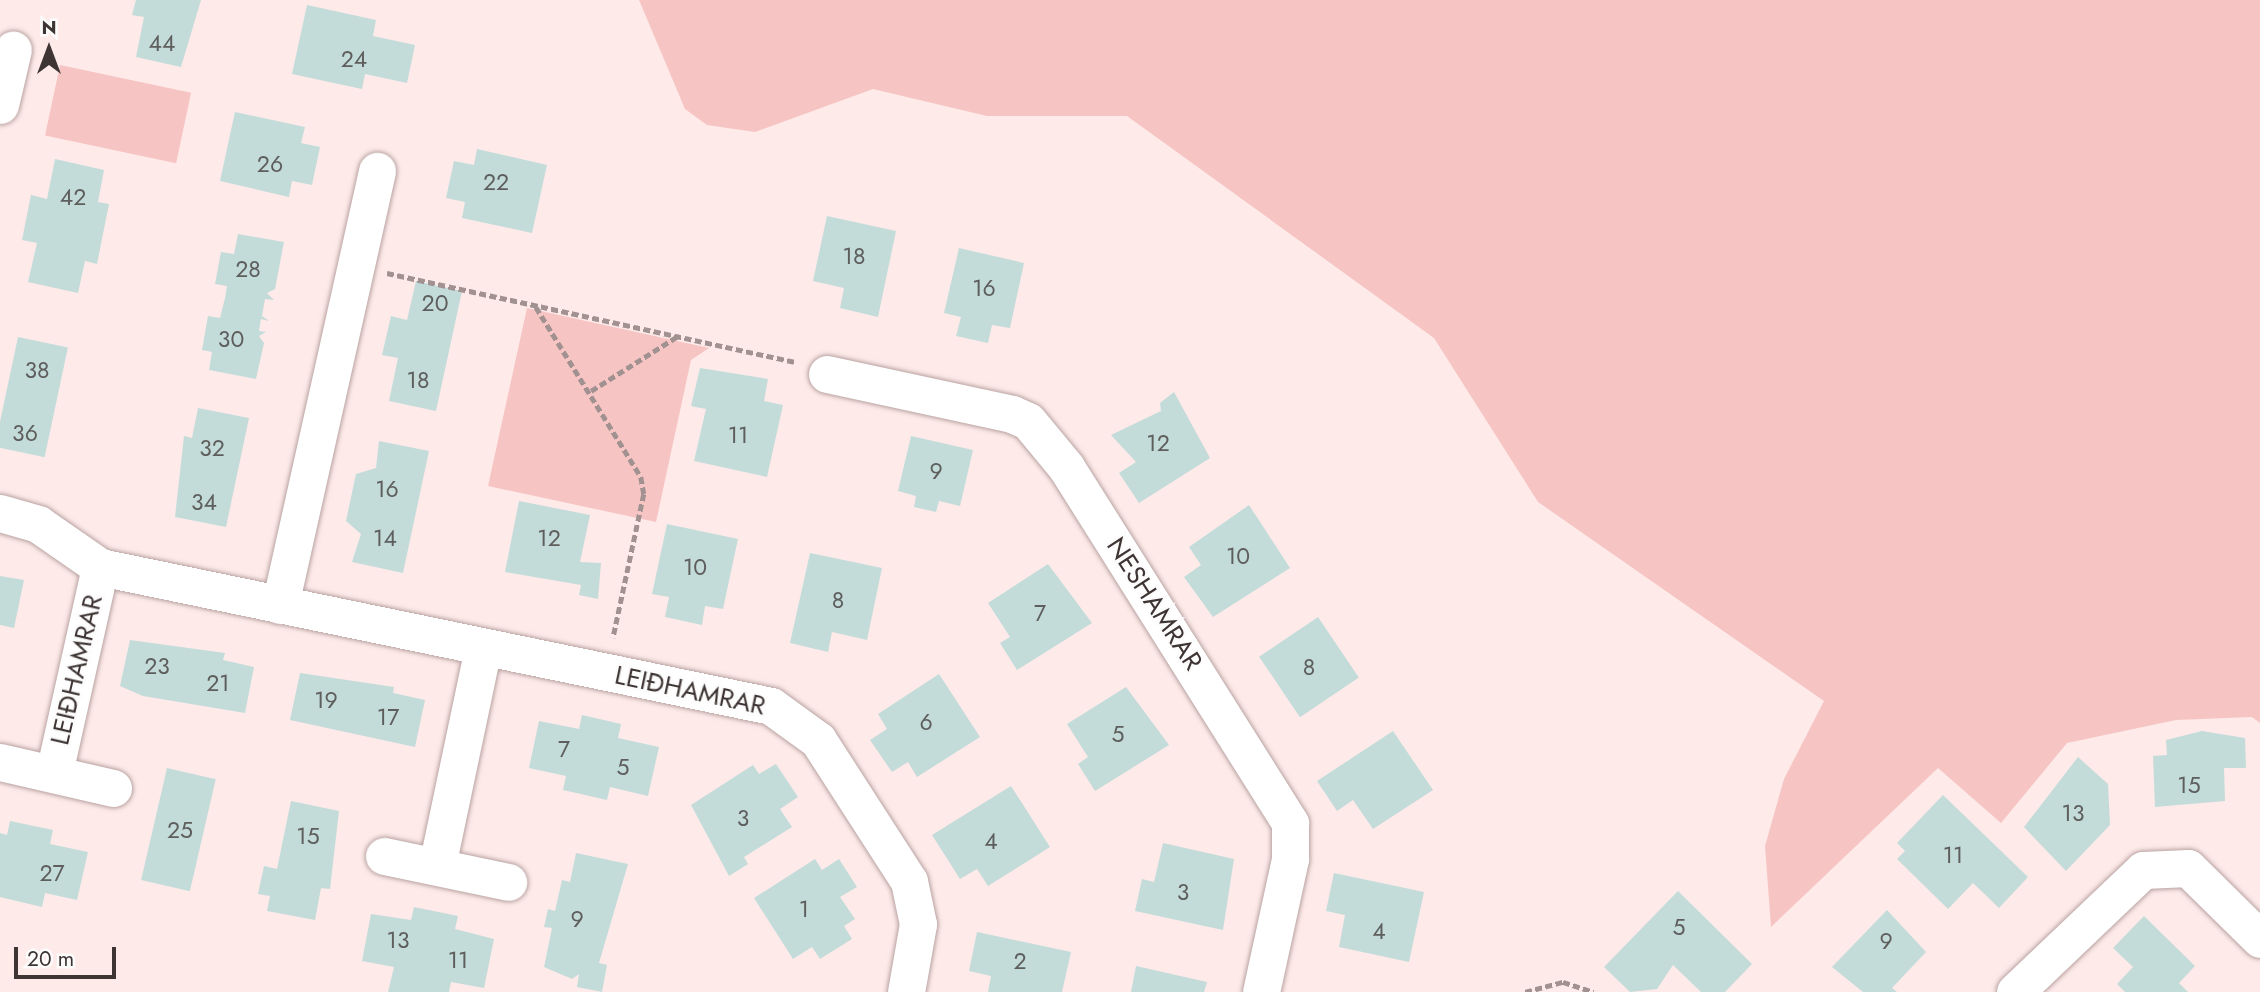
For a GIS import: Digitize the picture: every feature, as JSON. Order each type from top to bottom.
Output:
[{"type":"street","points":[[0,105],[13,49]]},
{"type":"street","points":[[280,605],[377,171]]},
{"type":"street","name":"NESHAMRAR","points":[[827,374],[1012,414],[1028,421],[1066,467],[1290,823],[1290,859],[1261,992]]},
{"type":"street","name":"LEIÐHAMRAR","points":[[0,513],[38,524],[100,567],[771,706],[818,740],[909,881],[918,924],[906,992]]},
{"type":"street","name":"LEIÐHAMRAR","points":[[54,773],[100,567]]},
{"type":"street","points":[[437,866],[483,648]]},
{"type":"street","name":"LEIÐHAMRAR","points":[[0,762],[114,788]]},
{"type":"street","points":[[384,856],[508,882]]},
{"type":"street","points":[[2023,989],[2143,870],[2154,867],[2188,868],[2260,939]]},
{"type":"path","points":[[356,266],[678,336],[827,374]]},
{"type":"path","points":[[537,307],[638,465],[644,494],[606,673]]},
{"type":"path","points":[[592,391],[678,336]]},
{"type":"path","points":[[1525,992],[1563,982],[1594,992]]},
{"type":"shaded area","points":[[639,0],[2260,0],[2260,723],[2252,717],[2176,720],[2067,743],[2001,823],[1938,768],[1771,927],[1765,846],[1784,779],[1824,701],[1538,502],[1434,338],[1127,116],[987,116],[873,89],[755,132],[707,125],[685,109]]},
{"type":"shaded area","points":[[60,65],[191,93],[176,163],[45,135]]},
{"type":"shaded area","points":[[527,308],[709,348],[691,360],[656,522],[488,486]]},
{"type":"building","points":[[136,0],[201,0],[181,67],[136,57],[144,17],[132,15]]},
{"type":"building","points":[[307,5],[376,20],[373,36],[415,45],[407,83],[365,74],[362,89],[292,74]]},
{"type":"building","points":[[235,112],[305,127],[301,143],[320,147],[312,185],[292,181],[289,197],[220,181]]},
{"type":"building","points":[[477,149],[547,165],[532,233],[462,218],[465,202],[446,198],[454,161],[474,165]]},
{"type":"building","points":[[55,159],[104,170],[98,202],[109,204],[97,264],[85,261],[78,293],[28,282],[37,243],[22,240],[31,195],[47,199]]},
{"type":"building","points":[[827,216],[896,231],[878,317],[840,308],[844,288],[813,281]]},
{"type":"building","points":[[238,234],[284,242],[275,289],[267,293],[274,300],[265,299],[262,316],[269,321],[261,319],[259,331],[266,332],[259,336],[264,343],[256,379],[209,370],[212,352],[202,350],[208,316],[220,318],[225,298],[227,286],[215,284],[221,252],[234,254]]},
{"type":"building","points":[[959,248],[1024,263],[1010,328],[992,325],[988,343],[956,336],[961,317],[944,313]]},
{"type":"building","points":[[416,281],[462,291],[436,411],[389,401],[398,358],[382,355],[391,316],[407,320]]},
{"type":"building","points":[[18,337],[68,348],[45,457],[0,448],[0,422]]},
{"type":"building","points":[[700,368],[768,379],[764,401],[783,405],[767,477],[694,461],[706,409],[691,406]]},
{"type":"building","points":[[1174,392],[1210,458],[1139,503],[1119,473],[1136,462],[1111,435],[1161,411],[1160,403]]},
{"type":"building","points":[[198,408],[249,418],[226,527],[175,517],[184,436],[192,438]]},
{"type":"building","points":[[911,436],[973,450],[960,506],[939,501],[936,512],[914,507],[916,496],[898,491]]},
{"type":"building","points":[[379,441],[429,451],[403,573],[352,562],[361,534],[346,521],[356,474],[376,468]]},
{"type":"building","points":[[519,501],[590,515],[580,562],[601,563],[598,599],[579,595],[581,585],[505,572]]},
{"type":"building","points":[[1249,505],[1290,568],[1213,617],[1184,577],[1201,565],[1189,547]]},
{"type":"building","points":[[667,524],[738,539],[723,609],[705,606],[702,625],[665,617],[669,597],[652,594]]},
{"type":"building","points":[[810,553],[882,568],[867,640],[832,632],[828,652],[790,643]]},
{"type":"building","points":[[1048,564],[1092,623],[1017,670],[1000,643],[1010,637],[988,603]]},
{"type":"building","points":[[0,576],[24,580],[14,628],[0,625]]},
{"type":"building","points":[[1318,617],[1359,678],[1300,717],[1259,657]]},
{"type":"building","points":[[130,640],[225,653],[223,660],[254,667],[245,713],[143,696],[120,686]]},
{"type":"building","points":[[300,673],[394,687],[393,693],[425,700],[415,747],[290,720]]},
{"type":"building","points":[[939,674],[980,737],[917,777],[908,762],[892,772],[870,740],[887,729],[878,714]]},
{"type":"building","points":[[1126,687],[1169,745],[1095,791],[1078,764],[1088,757],[1067,724]]},
{"type":"building","points":[[582,715],[621,724],[618,738],[659,747],[648,796],[610,787],[607,800],[563,790],[566,776],[529,768],[539,721],[579,729]]},
{"type":"building","points":[[1393,731],[1433,790],[1373,829],[1353,800],[1337,811],[1317,781]]},
{"type":"building","points":[[2202,731],[2245,738],[2246,768],[2224,768],[2225,801],[2155,807],[2153,756],[2167,755],[2166,740]]},
{"type":"building","points":[[2078,757],[2108,784],[2110,825],[2066,871],[2024,827]]},
{"type":"building","points":[[776,764],[798,797],[780,809],[792,827],[744,857],[748,864],[729,876],[691,805],[753,765],[759,774]]},
{"type":"building","points":[[167,768],[216,779],[190,891],[141,880]]},
{"type":"building","points":[[1011,786],[1050,847],[988,886],[977,869],[960,879],[932,835]]},
{"type":"building","points":[[1943,795],[2028,877],[1999,908],[1973,883],[1948,909],[1897,859],[1905,851],[1897,843]]},
{"type":"building","points":[[291,801],[339,811],[330,889],[321,888],[315,920],[267,911],[270,896],[258,894],[264,866],[277,869]]},
{"type":"building","points":[[10,821],[53,830],[50,844],[88,852],[77,900],[45,893],[42,907],[0,897],[0,833],[7,835]]},
{"type":"building","points":[[1163,843],[1234,859],[1223,930],[1135,911],[1142,879],[1154,882]]},
{"type":"building","points":[[576,853],[628,864],[599,963],[607,965],[602,992],[577,987],[579,974],[572,979],[544,967],[552,928],[544,927],[548,909],[555,911],[562,880],[570,882]]},
{"type":"building","points":[[815,859],[822,870],[839,859],[857,887],[840,897],[855,919],[844,926],[852,939],[820,959],[812,947],[793,959],[754,898]]},
{"type":"building","points":[[1334,873],[1424,892],[1409,962],[1339,947],[1345,915],[1326,911]]},
{"type":"building","points":[[1678,891],[1752,964],[1725,992],[1701,992],[1673,965],[1657,989],[1630,992],[1604,967]]},
{"type":"building","points":[[414,907],[458,916],[455,929],[494,939],[484,988],[451,982],[449,992],[388,992],[394,967],[362,961],[371,914],[411,920]]},
{"type":"building","points":[[1887,910],[1926,952],[1892,988],[1897,992],[1863,992],[1832,967]]},
{"type":"building","points":[[2144,916],[2195,966],[2179,983],[2188,992],[2125,992],[2117,984],[2133,967],[2113,948]]},
{"type":"building","points":[[977,932],[1071,952],[1062,992],[988,992],[991,976],[969,971]]},
{"type":"building","points":[[1136,966],[1207,982],[1204,992],[1131,992]]}]
